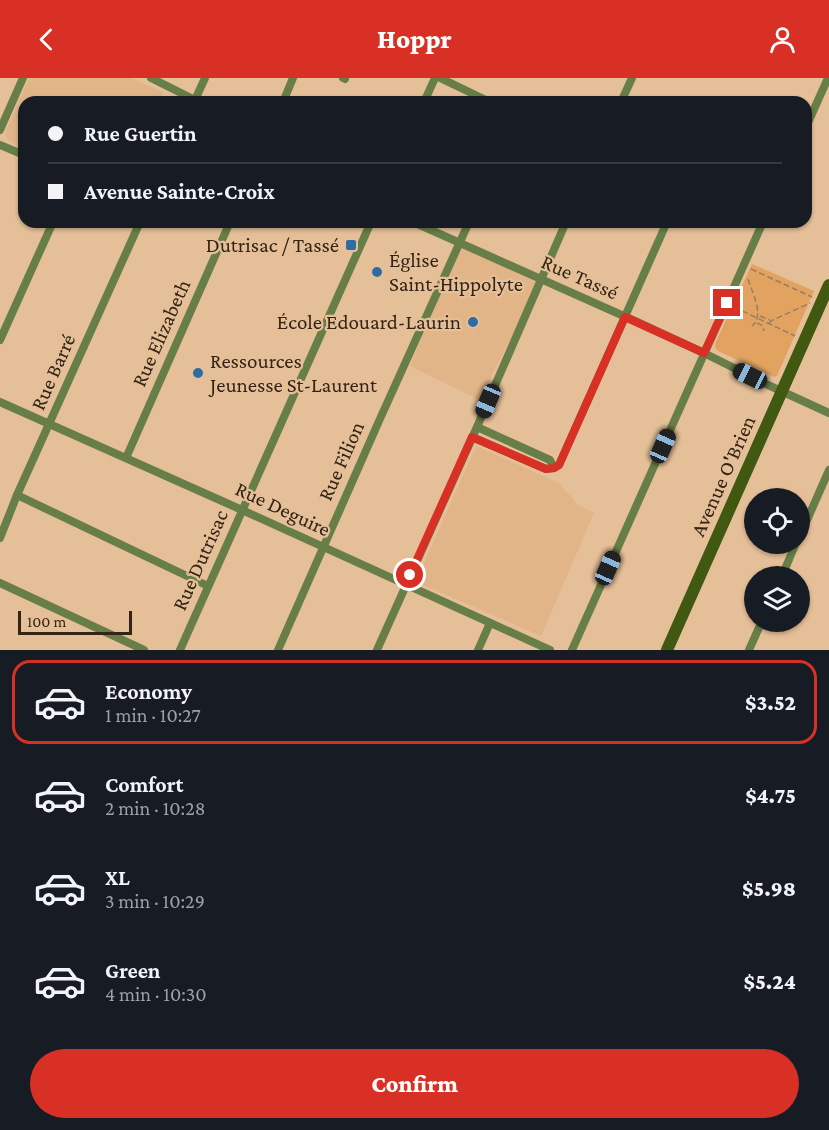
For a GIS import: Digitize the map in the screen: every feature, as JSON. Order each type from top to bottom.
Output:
[{"type":"street","points":[[0,130],[3,113],[23,78]]},
{"type":"street","points":[[151,78],[186,96]]},
{"type":"street","points":[[198,96],[205,78]]},
{"type":"street","points":[[286,96],[293,78]]},
{"type":"street","points":[[427,96],[435,78]]},
{"type":"street","points":[[440,78],[478,96]]},
{"type":"street","points":[[624,96],[632,78]]},
{"type":"street","points":[[812,114],[828,78]]},
{"type":"street","points":[[0,145],[18,152]]},
{"type":"street","points":[[0,339],[51,228]]},
{"type":"street","name":"Rue Barré","points":[[0,538],[17,495],[137,228]]},
{"type":"street","name":"Rue Elizabeth","points":[[126,458],[227,228]]},
{"type":"street","name":"Rue Dutrisac","points":[[180,650],[368,228]]},
{"type":"street","name":"Rue Tassé","points":[[426,228],[704,353],[829,413]]},
{"type":"street","name":"Rue Filion","points":[[278,650],[466,228]]},
{"type":"street","points":[[377,650],[563,228]]},
{"type":"street","points":[[477,427],[546,469],[559,465],[664,228]]},
{"type":"street","points":[[572,650],[758,228]]},
{"type":"street","name":"Avenue O'Brien","points":[[667,650],[829,285]]},
{"type":"street","name":"Rue Deguire","points":[[0,402],[550,650]]},
{"type":"street","points":[[472,437],[513,449]]},
{"type":"street","points":[[810,513],[829,470]]},
{"type":"street","points":[[17,495],[208,586]]},
{"type":"street","points":[[0,584],[144,650]]},
{"type":"street","points":[[478,650],[490,623]]},
{"type":"street","points":[[749,650],[757,632]]},
{"type":"path","points":[[749,268],[813,297]]},
{"type":"path","points":[[746,275],[762,316],[771,321]]},
{"type":"path","points":[[769,324],[811,302]]},
{"type":"path","points":[[731,305],[796,336]]},
{"type":"path","points":[[752,326],[762,316]]},
{"type":"path","points":[[756,323],[764,328]]},
{"type":"shaded area","points":[[29,78],[132,78],[163,92],[161,96],[21,96]]},
{"type":"shaded area","points":[[18,103],[18,146],[7,139],[5,133]]},
{"type":"shaded area","name":"École Edouard-Laurin","points":[[460,243],[541,279],[479,400],[410,366]]},
{"type":"shaded area","points":[[752,264],[814,291],[777,376],[774,377],[718,351],[715,347]]},
{"type":"shaded area","points":[[476,446],[559,483],[578,505],[594,513],[541,636],[416,582]]},
{"type":"place","name":"Dutrisac / Tassé","points":[[351,245]]},
{"type":"place","name":"Église Saint-Hippolyte","points":[[377,272]]},
{"type":"place","name":"École Edouard-Laurin","points":[[473,322]]},
{"type":"place","name":"Ressources Jeunesse St-Laurent","points":[[198,373]]},
{"type":"route","points":[[410,575],[472,437],[546,469],[554,468],[559,465],[625,317],[704,353],[727,303]]}]
